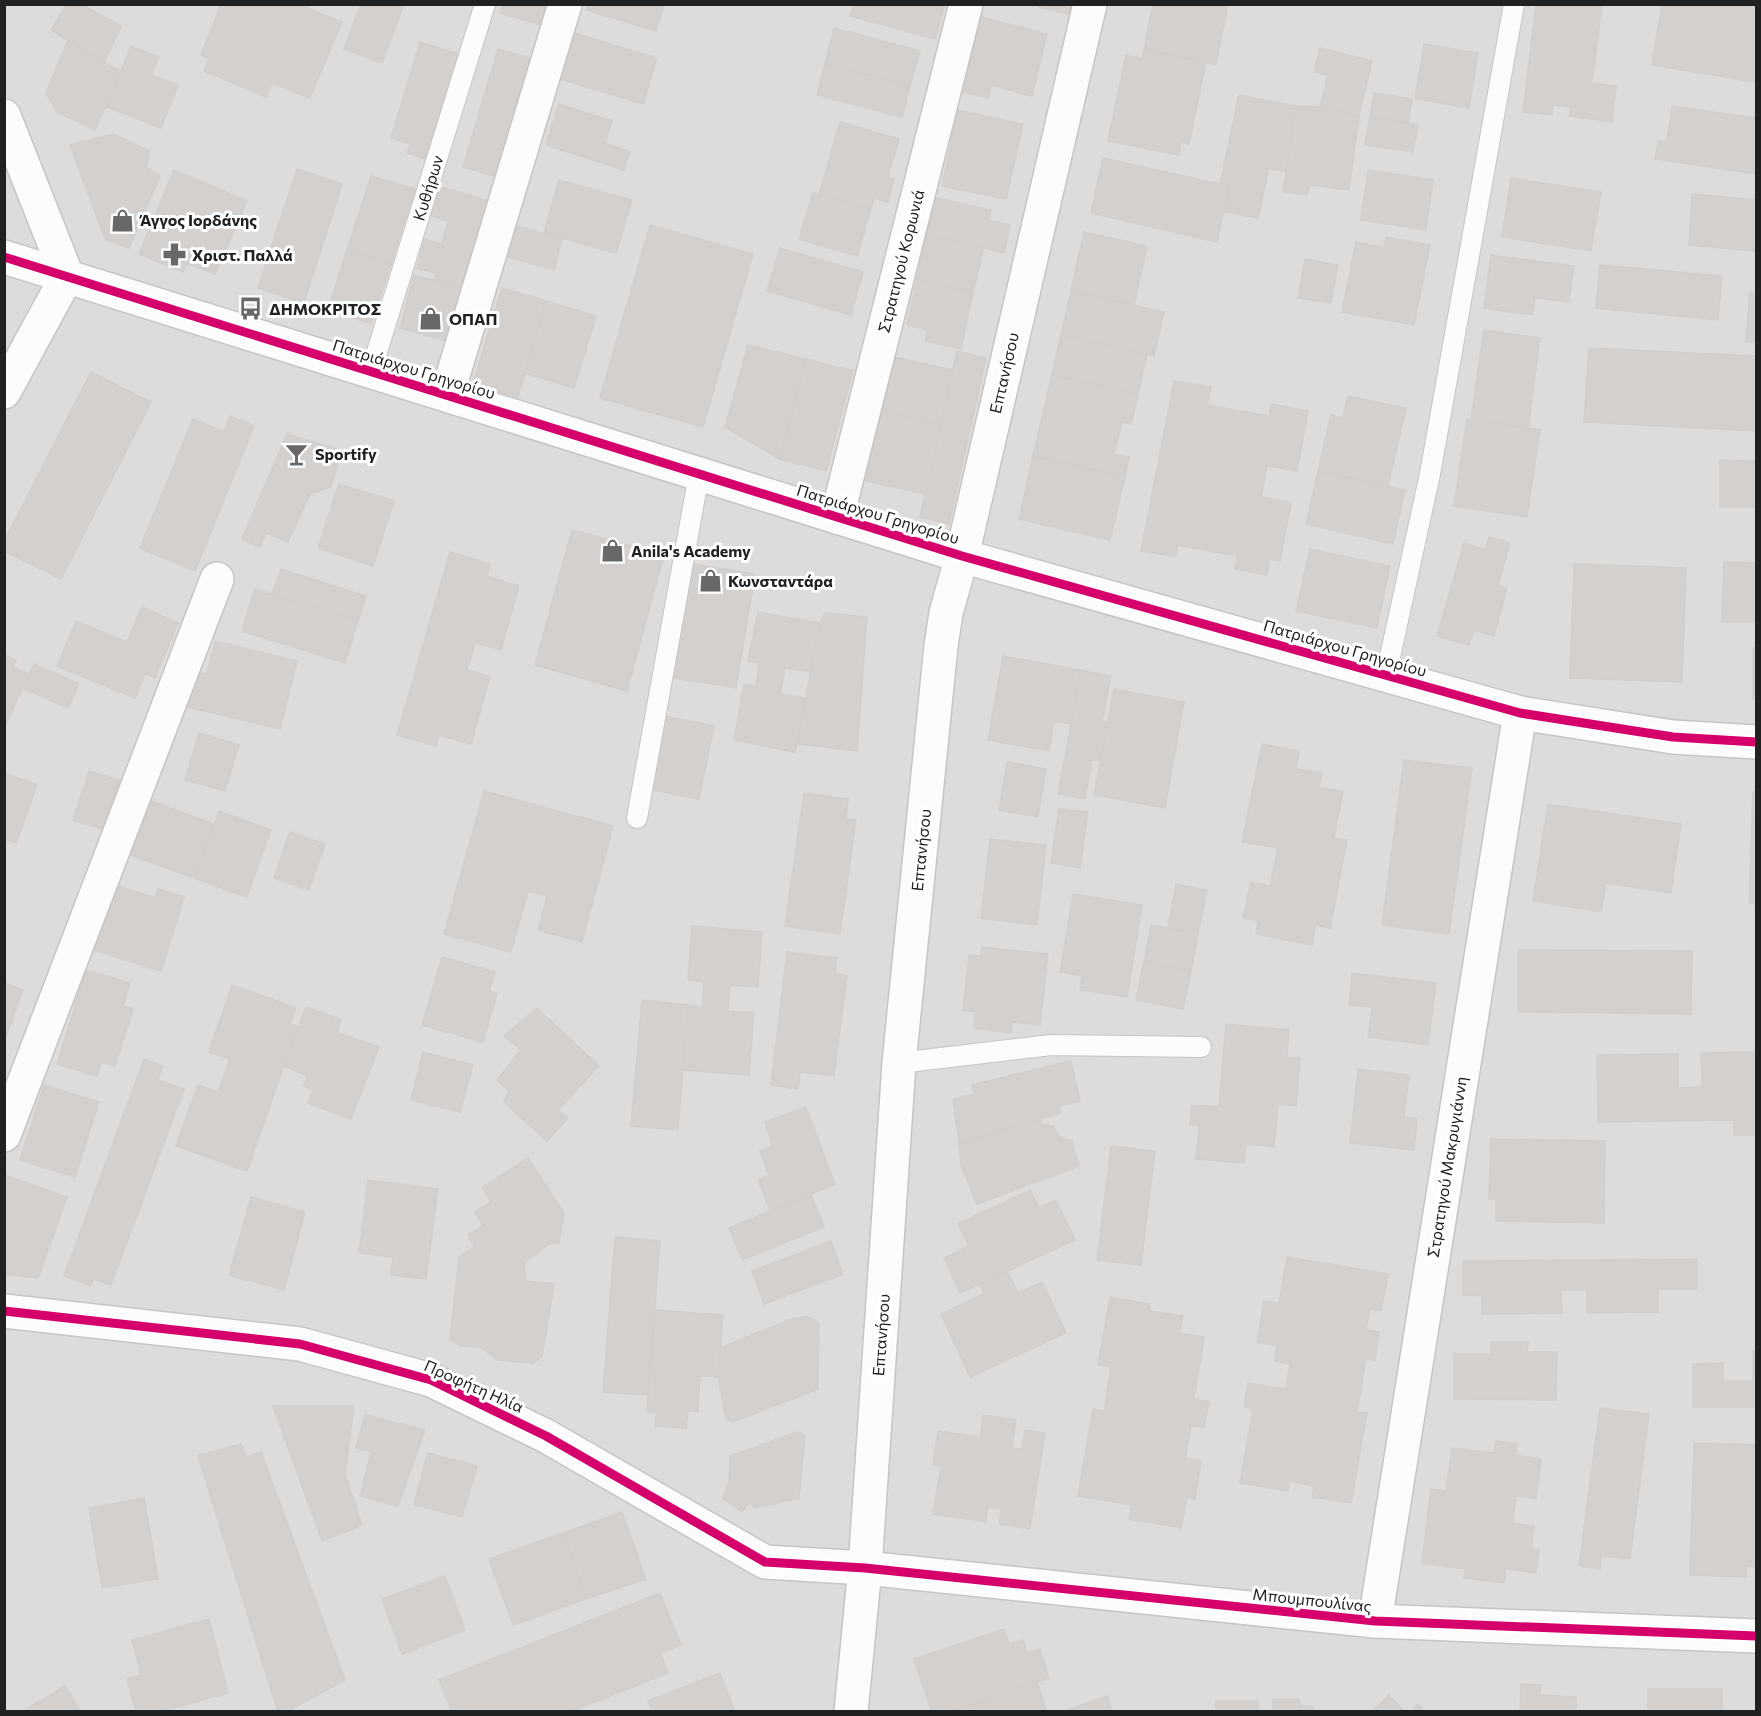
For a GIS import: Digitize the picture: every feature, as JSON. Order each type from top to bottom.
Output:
[{"type":"street","points":[[447,395],[566,4]]},
{"type":"street","name":"Στρατηγού Κορωνιά","points":[[837,517],[966,4]]},
{"type":"street","name":"Επτανήσου","points":[[851,1712],[866,1568],[899,1063],[942,634],[1090,4]]},
{"type":"street","points":[[4,116],[67,276],[5,391]]},
{"type":"street","name":"Πατριάρχου Γρηγορίου","points":[[4,256],[962,556],[1520,713],[1673,737],[1756,742]]},
{"type":"street","points":[[4,1135],[217,579]]},
{"type":"street","name":"Στρατηγού Μακρυγιάννη","points":[[1375,1621],[1520,713]]},
{"type":"street","name":"Προφήτη Ηλία","points":[[4,1311],[300,1344],[431,1380],[546,1436],[765,1562],[866,1568]]},
{"type":"street","name":"Μπουμπουλίνας","points":[[866,1568],[1375,1621],[1756,1636]]},
{"type":"lane","name":"Κυθήρων","points":[[371,371],[485,4]]},
{"type":"lane","points":[[1386,675],[1430,474],[1514,4]]},
{"type":"lane","points":[[637,818],[699,474]]},
{"type":"lane","points":[[899,1063],[1051,1045],[1201,1047]]},
{"type":"shaded area","points":[[5,5],[1756,5],[1756,1711],[5,1711]]},
{"type":"building","points":[[67,4],[81,4],[121,26],[104,63],[51,30]]},
{"type":"building","points":[[221,4],[309,4],[307,8],[342,22],[310,98],[272,83],[266,97],[204,71],[209,59],[201,55]]},
{"type":"building","points":[[361,4],[404,4],[382,63],[344,49]]},
{"type":"building","points":[[503,4],[555,4],[548,27],[500,13]]},
{"type":"building","points":[[589,4],[664,4],[656,31],[587,10]]},
{"type":"building","points":[[854,4],[945,4],[935,39],[850,16]]},
{"type":"building","points":[[1039,4],[1071,4],[1069,14],[1039,7]]},
{"type":"building","points":[[1153,4],[1228,4],[1216,64],[1144,50]]},
{"type":"building","points":[[1536,4],[1602,4],[1592,83],[1616,86],[1612,122],[1569,116],[1571,107],[1553,105],[1552,115],[1523,112]]},
{"type":"building","points":[[1662,4],[1756,5],[1756,82],[1652,65]]},
{"type":"building","points":[[982,17],[1047,34],[1032,96],[991,85],[988,98],[963,92]]},
{"type":"building","points":[[834,28],[920,51],[910,86],[825,64]]},
{"type":"building","points":[[574,33],[657,58],[643,104],[560,79]]},
{"type":"building","points":[[68,40],[121,71],[95,130],[57,112],[46,93]]},
{"type":"building","points":[[420,42],[459,54],[426,159],[407,153],[410,144],[391,138]]},
{"type":"building","points":[[1424,44],[1478,53],[1469,108],[1415,99]]},
{"type":"building","points":[[131,46],[159,57],[151,75],[178,85],[161,128],[107,107]]},
{"type":"building","points":[[1320,48],[1372,61],[1359,116],[1320,107],[1328,75],[1314,72]]},
{"type":"building","points":[[498,49],[536,60],[502,178],[463,167]]},
{"type":"building","points":[[1144,50],[1206,62],[1189,144],[1181,142],[1179,155],[1108,141],[1126,55],[1142,58]]},
{"type":"building","points":[[825,64],[910,86],[902,117],[817,95]]},
{"type":"building","points":[[1374,93],[1412,99],[1408,123],[1370,117]]},
{"type":"building","points":[[1239,95],[1296,106],[1286,172],[1269,168],[1258,218],[1224,212],[1229,186],[1220,184]]},
{"type":"building","points":[[559,104],[612,121],[605,143],[630,152],[624,170],[546,145]]},
{"type":"building","points":[[1296,106],[1320,107],[1359,116],[1349,190],[1309,185],[1307,195],[1283,192]]},
{"type":"building","points":[[1672,106],[1756,118],[1756,174],[1655,159],[1658,141],[1667,141]]},
{"type":"building","points":[[958,110],[1023,124],[1006,199],[942,186]]},
{"type":"building","points":[[1370,117],[1418,125],[1413,152],[1365,145]]},
{"type":"building","points":[[840,122],[899,139],[888,176],[894,179],[888,202],[874,198],[871,209],[819,195]]},
{"type":"building","points":[[113,134],[150,151],[146,167],[160,176],[129,248],[105,239],[70,145]]},
{"type":"building","points":[[1103,158],[1229,186],[1217,242],[1091,213]]},
{"type":"building","points":[[297,169],[342,184],[304,303],[258,288]]},
{"type":"building","points":[[174,170],[247,201],[215,274],[187,263],[183,272],[139,254]]},
{"type":"building","points":[[1368,170],[1433,180],[1426,230],[1361,220]]},
{"type":"building","points":[[371,176],[415,189],[391,264],[347,250]]},
{"type":"building","points":[[1511,178],[1601,192],[1591,251],[1502,237]]},
{"type":"building","points":[[559,180],[632,200],[616,253],[544,233]]},
{"type":"building","points":[[437,186],[493,202],[469,290],[434,280],[436,273],[417,268],[424,239],[442,244],[448,221],[429,215]]},
{"type":"building","points":[[813,193],[871,209],[857,256],[799,239]]},
{"type":"building","points":[[1692,194],[1756,200],[1756,251],[1689,245]]},
{"type":"building","points":[[936,198],[991,210],[989,220],[1010,225],[1004,253],[927,235]]},
{"type":"building","points":[[514,225],[562,239],[554,270],[505,256]]},
{"type":"building","points":[[650,225],[753,254],[703,427],[600,398]]},
{"type":"building","points":[[1084,232],[1147,246],[1134,305],[1071,291]]},
{"type":"building","points":[[927,235],[984,248],[973,292],[917,280]]},
{"type":"building","points":[[1386,237],[1430,245],[1414,325],[1342,312],[1356,242],[1384,248]]},
{"type":"building","points":[[780,248],[863,272],[851,315],[767,291]]},
{"type":"building","points":[[347,250],[391,264],[371,324],[328,309]]},
{"type":"building","points":[[1491,255],[1574,266],[1569,302],[1535,298],[1532,315],[1484,308]]},
{"type":"building","points":[[1305,259],[1338,265],[1331,303],[1298,298]]},
{"type":"building","points":[[1600,265],[1722,276],[1718,320],[1596,308]]},
{"type":"building","points":[[414,275],[469,290],[454,343],[400,328]]},
{"type":"building","points":[[917,280],[973,292],[961,349],[925,341],[928,330],[907,325]]},
{"type":"building","points":[[502,288],[546,301],[518,397],[473,384]]},
{"type":"building","points":[[1071,291],[1164,312],[1154,356],[1061,335]]},
{"type":"building","points":[[1750,292],[1756,293],[1756,342],[1746,342]]},
{"type":"building","points":[[546,301],[596,316],[574,388],[525,373]]},
{"type":"building","points":[[1484,330],[1540,338],[1528,428],[1471,420]]},
{"type":"building","points":[[1061,335],[1147,354],[1138,394],[1052,375]]},
{"type":"building","points":[[748,345],[806,359],[780,459],[725,427]]},
{"type":"building","points":[[1589,348],[1756,356],[1756,431],[1584,422]]},
{"type":"building","points":[[957,351],[986,358],[949,524],[920,517]]},
{"type":"building","points":[[894,357],[953,370],[941,424],[881,411]]},
{"type":"building","points":[[806,359],[853,371],[826,471],[780,459]]},
{"type":"building","points":[[91,372],[151,402],[61,579],[4,551],[4,542]]},
{"type":"building","points":[[1052,375],[1138,394],[1131,424],[1122,422],[1114,454],[1129,457],[1125,477],[1033,456]]},
{"type":"building","points":[[1174,381],[1211,387],[1207,405],[1269,416],[1272,404],[1308,411],[1297,471],[1267,466],[1261,497],[1291,503],[1280,561],[1270,559],[1267,575],[1235,569],[1237,556],[1178,545],[1176,557],[1141,551]]},
{"type":"building","points":[[1348,396],[1406,408],[1388,486],[1318,471],[1331,415],[1343,418]]},
{"type":"building","points":[[881,411],[941,424],[926,494],[866,481]]},
{"type":"building","points":[[230,416],[254,426],[195,571],[140,548],[193,419],[224,432]]},
{"type":"building","points":[[1467,419],[1540,430],[1527,517],[1454,506]]},
{"type":"building","points":[[287,434],[342,451],[331,487],[310,494],[288,542],[266,533],[260,547],[242,539]]},
{"type":"building","points":[[1033,456],[1125,477],[1110,540],[1019,519]]},
{"type":"building","points":[[1720,460],[1756,461],[1756,507],[1720,507]]},
{"type":"building","points":[[1318,471],[1405,490],[1393,544],[1306,524]]},
{"type":"building","points":[[339,484],[394,501],[373,566],[318,548]]},
{"type":"building","points":[[572,530],[664,555],[627,691],[535,665]]},
{"type":"building","points":[[1489,537],[1510,543],[1498,585],[1507,588],[1494,636],[1474,630],[1469,645],[1437,636],[1464,543],[1485,550]]},
{"type":"building","points":[[1310,549],[1390,566],[1377,628],[1296,611]]},
{"type":"building","points":[[450,552],[490,564],[487,576],[519,586],[501,650],[475,643],[467,670],[490,677],[471,744],[439,735],[436,746],[397,735]]},
{"type":"building","points":[[1724,562],[1756,563],[1756,622],[1722,622]]},
{"type":"building","points":[[693,564],[755,574],[736,688],[674,678]]},
{"type":"building","points":[[1574,564],[1686,568],[1682,682],[1570,678]]},
{"type":"building","points":[[281,569],[366,596],[358,621],[272,595]]},
{"type":"building","points":[[255,589],[358,621],[345,663],[242,631]]},
{"type":"building","points":[[142,607],[178,623],[155,678],[145,673],[135,698],[57,666],[76,621],[127,642]]},
{"type":"building","points":[[758,612],[820,623],[811,672],[785,668],[780,694],[805,698],[795,752],[734,740],[744,684],[756,686],[759,663],[748,661]]},
{"type":"building","points":[[825,613],[867,617],[857,751],[797,744],[820,623]]},
{"type":"building","points":[[215,641],[297,661],[280,729],[188,707],[197,672],[207,674]]},
{"type":"building","points":[[1753,648],[1756,648],[1756,699],[1753,699]]},
{"type":"building","points":[[4,655],[16,660],[13,667],[29,674],[4,728]]},
{"type":"building","points":[[1003,656],[1081,670],[1071,724],[1054,721],[1049,751],[988,740]]},
{"type":"building","points":[[34,664],[79,684],[68,708],[23,688]]},
{"type":"building","points":[[1081,670],[1111,676],[1102,722],[1108,723],[1100,761],[1092,760],[1085,799],[1058,794]]},
{"type":"building","points":[[1114,689],[1184,702],[1165,808],[1094,795]]},
{"type":"building","points":[[665,716],[714,726],[699,799],[649,789]]},
{"type":"building","points":[[199,733],[239,745],[225,791],[185,780]]},
{"type":"building","points":[[1262,744],[1299,751],[1296,769],[1322,773],[1319,787],[1343,791],[1334,838],[1347,840],[1330,928],[1316,925],[1312,945],[1256,934],[1258,921],[1243,918],[1251,882],[1270,886],[1278,848],[1242,842]]},
{"type":"building","points":[[1404,760],[1472,768],[1449,934],[1382,925]]},
{"type":"building","points":[[1007,762],[1046,769],[1038,817],[999,810]]},
{"type":"building","points":[[89,771],[121,781],[105,830],[73,820]]},
{"type":"building","points":[[4,773],[37,785],[16,843],[4,839]]},
{"type":"building","points":[[484,791],[613,826],[582,942],[538,930],[547,896],[528,891],[511,952],[444,934]]},
{"type":"building","points":[[1753,792],[1756,792],[1756,904],[1749,903]]},
{"type":"building","points":[[804,793],[848,799],[846,819],[856,820],[840,934],[785,926]]},
{"type":"building","points":[[151,801],[214,824],[194,878],[131,855]]},
{"type":"building","points":[[1548,804],[1681,824],[1671,893],[1606,883],[1601,912],[1533,901]]},
{"type":"building","points":[[1059,809],[1088,812],[1080,868],[1051,863]]},
{"type":"building","points":[[219,811],[271,830],[247,897],[194,878]]},
{"type":"building","points":[[290,832],[325,844],[309,890],[274,878]]},
{"type":"building","points":[[990,839],[1046,845],[1037,925],[981,918]]},
{"type":"building","points":[[1176,884],[1207,890],[1198,934],[1168,928]]},
{"type":"building","points":[[115,885],[155,898],[158,889],[184,897],[161,971],[94,950]]},
{"type":"building","points":[[1073,894],[1142,905],[1127,997],[1080,990],[1082,976],[1060,972]]},
{"type":"building","points":[[1151,925],[1198,934],[1191,971],[1144,962]]},
{"type":"building","points":[[692,926],[762,932],[758,987],[730,985],[728,1011],[754,1013],[749,1075],[683,1070],[688,1005],[702,1008],[704,982],[688,980]]},
{"type":"building","points":[[982,947],[1048,954],[1040,1025],[1012,1022],[1011,1033],[974,1028],[976,1012],[963,1010],[969,955],[981,956]]},
{"type":"building","points":[[1518,950],[1692,951],[1691,1014],[1518,1012]]},
{"type":"building","points":[[787,952],[837,958],[835,973],[847,975],[834,1076],[800,1072],[798,1089],[771,1085]]},
{"type":"building","points":[[442,957],[495,972],[489,991],[497,994],[483,1042],[422,1025]]},
{"type":"building","points":[[1144,962],[1191,971],[1183,1009],[1136,1000]]},
{"type":"building","points":[[86,970],[130,983],[123,1006],[133,1009],[115,1066],[101,1062],[97,1076],[57,1064]]},
{"type":"building","points":[[1352,973],[1436,983],[1428,1045],[1368,1037],[1372,1007],[1349,1005]]},
{"type":"building","points":[[4,983],[23,990],[4,1042]]},
{"type":"building","points":[[232,985],[296,1008],[290,1024],[298,1026],[247,1171],[176,1146],[198,1085],[218,1092],[230,1059],[209,1052]]},
{"type":"building","points":[[642,1000],[688,1005],[678,1130],[631,1126]]},
{"type":"building","points":[[306,1007],[341,1020],[337,1032],[379,1047],[351,1119],[308,1103],[313,1090],[303,1086],[308,1076],[283,1066]]},
{"type":"building","points":[[537,1008],[599,1066],[558,1110],[568,1118],[547,1141],[504,1102],[509,1092],[497,1080],[521,1050],[504,1036]]},
{"type":"building","points":[[1226,1024],[1289,1030],[1287,1057],[1300,1058],[1296,1106],[1278,1104],[1274,1147],[1246,1144],[1244,1163],[1196,1159],[1199,1126],[1190,1125],[1192,1105],[1219,1107]]},
{"type":"building","points":[[423,1052],[473,1065],[460,1112],[411,1100]]},
{"type":"building","points":[[1756,1052],[1756,1135],[1734,1135],[1734,1120],[1598,1122],[1597,1055],[1678,1054],[1678,1088],[1702,1087],[1701,1053]]},
{"type":"building","points":[[144,1059],[163,1066],[158,1080],[184,1089],[111,1285],[93,1279],[91,1286],[64,1276]]},
{"type":"building","points":[[1071,1061],[1080,1101],[1059,1106],[1060,1113],[959,1144],[953,1099],[974,1094],[972,1085]]},
{"type":"building","points":[[1358,1069],[1409,1075],[1404,1117],[1417,1119],[1414,1150],[1350,1143]]},
{"type":"building","points":[[44,1085],[99,1102],[75,1177],[20,1160]]},
{"type":"building","points":[[806,1107],[835,1184],[770,1211],[758,1180],[769,1175],[760,1151],[773,1146],[765,1122]]},
{"type":"building","points":[[1038,1120],[1042,1124],[1053,1126],[1060,1137],[1072,1141],[1079,1166],[977,1204],[961,1165],[959,1144]]},
{"type":"building","points":[[1491,1139],[1605,1141],[1604,1223],[1496,1221],[1496,1199],[1489,1199]]},
{"type":"building","points":[[1111,1146],[1155,1151],[1141,1265],[1097,1260]]},
{"type":"building","points":[[528,1158],[564,1213],[559,1243],[549,1244],[524,1263],[526,1281],[554,1284],[542,1357],[533,1363],[497,1360],[481,1347],[461,1346],[450,1340],[459,1257],[475,1247],[468,1235],[483,1225],[475,1212],[491,1202],[482,1188]]},
{"type":"building","points":[[7,1176],[67,1197],[38,1278],[4,1274],[4,1183]]},
{"type":"building","points":[[368,1180],[438,1189],[426,1279],[391,1275],[393,1257],[359,1253]]},
{"type":"building","points":[[1030,1190],[1039,1208],[1056,1200],[1075,1240],[960,1293],[944,1258],[969,1246],[958,1224]]},
{"type":"building","points":[[811,1194],[824,1227],[742,1260],[729,1228]]},
{"type":"building","points":[[251,1197],[305,1212],[284,1290],[229,1275]]},
{"type":"building","points":[[615,1237],[660,1241],[648,1395],[603,1392]]},
{"type":"building","points":[[831,1241],[843,1274],[764,1304],[752,1271]]},
{"type":"building","points":[[1287,1257],[1388,1274],[1381,1311],[1370,1309],[1366,1330],[1379,1332],[1375,1360],[1366,1358],[1357,1412],[1367,1413],[1351,1503],[1312,1497],[1314,1486],[1289,1481],[1288,1491],[1240,1483],[1253,1409],[1244,1407],[1248,1383],[1286,1389],[1290,1364],[1274,1361],[1277,1346],[1257,1342],[1264,1301],[1279,1303]]},
{"type":"building","points":[[1697,1259],[1697,1289],[1658,1289],[1658,1312],[1587,1313],[1587,1290],[1561,1290],[1562,1313],[1482,1314],[1482,1296],[1463,1295],[1463,1261]]},
{"type":"building","points":[[1007,1271],[1018,1293],[1042,1282],[1066,1333],[970,1377],[941,1314],[984,1294],[980,1284]]},
{"type":"building","points":[[1110,1297],[1150,1304],[1149,1311],[1183,1316],[1180,1333],[1204,1337],[1194,1399],[1209,1402],[1204,1428],[1191,1426],[1185,1458],[1201,1461],[1195,1499],[1187,1497],[1181,1528],[1129,1519],[1132,1505],[1078,1496],[1093,1409],[1104,1411],[1111,1367],[1098,1365]]},
{"type":"building","points":[[655,1310],[723,1315],[718,1377],[700,1376],[698,1412],[688,1411],[686,1428],[655,1426],[656,1413],[647,1412]]},
{"type":"building","points":[[806,1316],[819,1323],[818,1389],[733,1422],[726,1419],[718,1377],[720,1348],[789,1320]]},
{"type":"building","points":[[1491,1342],[1528,1342],[1527,1352],[1557,1352],[1556,1400],[1454,1399],[1454,1354],[1491,1354]]},
{"type":"building","points":[[1753,1351],[1756,1351],[1756,1407],[1693,1407],[1693,1364],[1723,1363],[1723,1381],[1753,1381]]},
{"type":"building","points":[[273,1406],[354,1406],[345,1474],[362,1525],[322,1541]]},
{"type":"building","points":[[1600,1408],[1649,1414],[1630,1559],[1601,1556],[1600,1569],[1579,1566]]},
{"type":"building","points":[[365,1415],[425,1430],[398,1506],[360,1496],[371,1452],[356,1448]]},
{"type":"building","points":[[983,1415],[1016,1420],[1012,1448],[1022,1449],[1025,1430],[1045,1433],[1030,1529],[999,1524],[1001,1509],[988,1507],[986,1522],[933,1514],[941,1467],[933,1465],[938,1431],[980,1437]]},
{"type":"building","points":[[797,1432],[805,1436],[799,1498],[756,1508],[749,1503],[742,1512],[723,1498],[729,1482],[730,1456]]},
{"type":"building","points":[[1496,1441],[1517,1444],[1516,1455],[1541,1459],[1536,1499],[1516,1496],[1512,1523],[1534,1526],[1531,1550],[1539,1550],[1536,1573],[1506,1569],[1504,1583],[1464,1578],[1466,1569],[1422,1563],[1431,1489],[1446,1491],[1452,1448],[1494,1453]]},
{"type":"building","points":[[1694,1443],[1756,1445],[1756,1567],[1747,1566],[1746,1577],[1690,1575]]},
{"type":"building","points":[[241,1444],[247,1457],[261,1452],[345,1680],[286,1712],[278,1712],[198,1456]]},
{"type":"building","points":[[428,1453],[477,1466],[462,1517],[414,1504]]},
{"type":"building","points":[[144,1498],[158,1579],[102,1588],[89,1508]]},
{"type":"building","points":[[622,1512],[646,1579],[586,1599],[563,1533]]},
{"type":"building","points":[[563,1533],[586,1599],[513,1625],[489,1559]]},
{"type":"building","points":[[445,1576],[465,1630],[402,1654],[382,1599]]},
{"type":"building","points":[[660,1593],[681,1645],[660,1653],[668,1673],[569,1712],[452,1712],[439,1680]]},
{"type":"building","points":[[209,1619],[228,1693],[159,1712],[136,1712],[127,1679],[141,1675],[132,1640]]},
{"type":"building","points":[[1004,1629],[1009,1644],[1023,1640],[1027,1653],[1040,1649],[1049,1678],[950,1712],[932,1712],[914,1659]]},
{"type":"building","points":[[720,1673],[735,1712],[653,1712],[648,1701]]},
{"type":"building","points":[[1037,1682],[1047,1712],[950,1712]]},
{"type":"building","points":[[1521,1684],[1541,1685],[1540,1695],[1576,1697],[1576,1712],[1520,1712]]},
{"type":"building","points":[[65,1686],[81,1712],[21,1712]]},
{"type":"building","points":[[1648,1689],[1722,1689],[1722,1712],[1648,1712]]},
{"type":"building","points":[[1389,1695],[1405,1712],[1372,1712]]},
{"type":"building","points":[[1107,1696],[1112,1712],[1062,1712]]},
{"type":"building","points":[[1273,1699],[1299,1699],[1300,1706],[1313,1706],[1313,1712],[1273,1712]]},
{"type":"building","points":[[1216,1701],[1258,1701],[1258,1712],[1216,1712]]},
{"type":"building","points":[[1418,1704],[1425,1712],[1410,1712]]},
{"type":"cycle path","points":[[4,257],[962,556],[1520,713],[1673,737],[1756,742]]},
{"type":"cycle path","points":[[4,1311],[300,1344],[431,1380],[546,1436],[765,1562],[865,1568],[1375,1621],[1756,1636]]},
{"type":"place","name":"Άγγος Ιορδάνης","points":[[122,220]]},
{"type":"place","name":"Χριστ. Παλλά","points":[[174,255]]},
{"type":"place","name":"ΔΗΜΟΚΡΙΤΟΣ","points":[[251,309]]},
{"type":"place","name":"ΟΠΑΠ","points":[[431,319]]},
{"type":"place","name":"Sportify","points":[[297,454]]},
{"type":"place","name":"Anila's Academy","points":[[613,551]]},
{"type":"place","name":"Κωνσταντάρα","points":[[710,581]]}]
